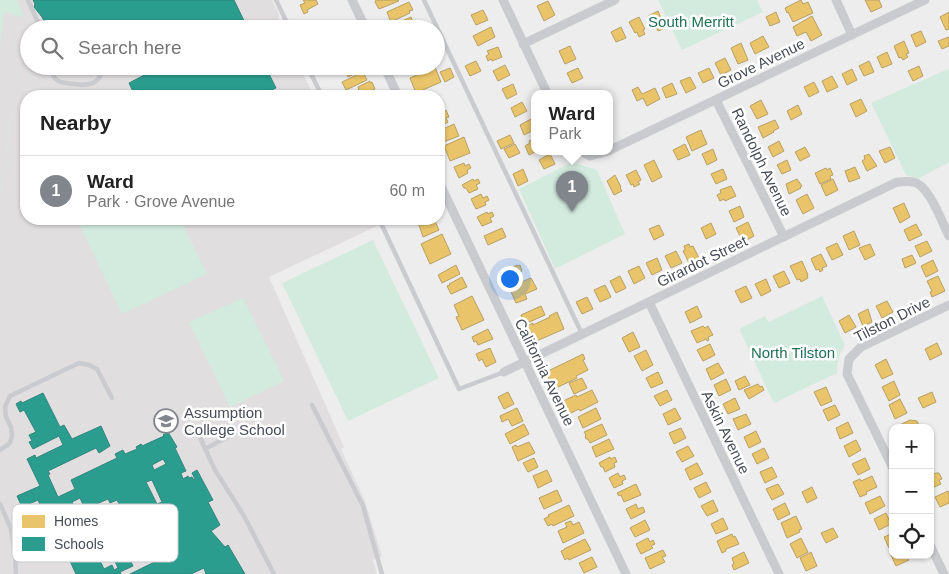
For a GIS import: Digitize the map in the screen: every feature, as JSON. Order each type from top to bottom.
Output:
[{"type":"street","points":[[352,0],[362,20]]},
{"type":"street","points":[[502,0],[546,90]]},
{"type":"street","points":[[524,44],[615,0]]},
{"type":"street","points":[[836,0],[852,35]]},
{"type":"street","name":"Grove Avenue","points":[[613,149],[925,0]]},
{"type":"street","points":[[388,75],[395,90]]},
{"type":"street","name":"Randolph Avenue","points":[[716,100],[784,237]]},
{"type":"street","name":"Girardot Street","points":[[504,372],[897,182],[914,182],[924,188],[930,196],[949,236]]},
{"type":"street","name":"California Avenue","points":[[445,195],[626,574]]},
{"type":"street","name":"Askin Avenue","points":[[649,302],[779,574]]},
{"type":"street","name":"Tilston Drive","points":[[889,460],[847,374],[849,359],[862,347],[949,305]]},
{"type":"street","points":[[934,553],[944,574]]},
{"type":"lane","points":[[28,0],[37,20]]},
{"type":"lane","points":[[276,0],[286,20]]},
{"type":"lane","points":[[424,0],[433,20]]},
{"type":"lane","points":[[445,44],[582,334]]},
{"type":"lane","points":[[53,75],[60,83],[87,86],[96,82],[101,75]]},
{"type":"lane","points":[[312,75],[319,90]]},
{"type":"lane","points":[[382,225],[459,389],[504,372]]},
{"type":"lane","points":[[0,450],[10,443],[12,436],[5,408],[10,396],[79,363],[89,365],[97,370],[112,398]]},
{"type":"lane","points":[[312,405],[363,506],[382,574]]},
{"type":"lane","points":[[196,429],[215,470],[244,516],[274,574]]},
{"type":"lane","points":[[205,448],[235,433]]},
{"type":"lane","points":[[0,504],[12,534]]},
{"type":"shaded area","name":"Assumption College School","points":[[0,0],[272,0],[279,15],[278,20],[20,20],[20,75],[304,75],[311,90],[20,90],[20,225],[379,225],[269,277],[344,447],[341,449],[365,501],[382,556],[373,560],[377,574],[0,574]]},
{"type":"green space","points":[[0,0],[17,0],[24,17],[4,12],[0,46]]},
{"type":"green space","name":"South Merritt","points":[[658,0],[757,0],[763,12],[682,50]]},
{"type":"green space","points":[[20,47],[2,191],[1,191]]},
{"type":"green space","points":[[948,69],[949,162],[918,179],[906,175],[871,103]]},
{"type":"green space","points":[[572,162],[597,170],[625,234],[555,269],[519,189]]},
{"type":"green space","points":[[80,225],[183,225],[207,274],[122,314]]},
{"type":"green space","points":[[373,240],[439,378],[348,421],[282,283]]},
{"type":"green space","name":"North Tilston","points":[[822,296],[845,345],[838,359],[837,373],[774,403],[739,329],[765,316],[769,322]]},
{"type":"green space","points":[[243,298],[284,381],[230,407],[189,322]]},
{"type":"building: Homes","points":[[303,0],[316,0],[318,4],[307,10],[308,12],[304,14],[300,5],[305,3]]},
{"type":"building: Homes","points":[[376,0],[399,1],[379,9],[375,2]]},
{"type":"building: Homes","points":[[801,0],[803,4],[808,2],[813,13],[793,22],[785,8]]},
{"type":"building: Homes","points":[[865,0],[879,0],[882,7],[871,12]]},
{"type":"building: Homes","points":[[548,1],[555,15],[544,21],[537,6]]},
{"type":"building: Homes","points":[[409,2],[413,10],[395,20],[390,20],[387,12]]},
{"type":"building: Homes","points":[[483,10],[488,20],[476,25],[471,15]]},
{"type":"building: Homes","points":[[658,11],[663,23],[660,24],[663,29],[658,31],[655,26],[653,27],[648,16]]},
{"type":"building: Homes","points":[[776,12],[780,22],[770,26],[766,17]]},
{"type":"building: Homes","points":[[949,12],[949,29],[946,30],[940,17]]},
{"type":"building: Homes","points":[[812,16],[822,35],[811,41],[806,32],[797,36],[793,27]]},
{"type":"building: Homes","points":[[639,17],[645,29],[643,30],[645,34],[639,37],[629,22]]},
{"type":"building: Homes","points":[[491,27],[495,37],[478,46],[473,36]]},
{"type":"building: Homes","points":[[621,27],[626,38],[616,42],[611,32]]},
{"type":"building: Homes","points":[[921,31],[926,42],[916,47],[911,35]]},
{"type":"building: Homes","points":[[763,36],[769,47],[755,54],[750,43]]},
{"type":"building: Homes","points":[[949,37],[949,46],[942,49],[938,41]]},
{"type":"building: Homes","points":[[904,41],[909,53],[906,54],[908,57],[903,60],[901,57],[899,58],[894,46]]},
{"type":"building: Homes","points":[[741,43],[748,60],[738,64],[731,48]]},
{"type":"building: Homes","points":[[570,46],[576,59],[565,64],[559,51]]},
{"type":"building: Homes","points":[[498,47],[502,57],[488,61],[486,56],[489,54],[487,51]]},
{"type":"building: Homes","points":[[887,52],[892,64],[882,68],[877,57]]},
{"type":"building: Homes","points":[[725,58],[731,70],[721,75],[715,63]]},
{"type":"building: Homes","points":[[476,61],[481,71],[470,76],[465,66]]},
{"type":"building: Homes","points":[[869,61],[874,72],[864,76],[859,66]]},
{"type":"building: Homes","points":[[505,65],[510,75],[498,81],[493,71]]},
{"type":"building: Homes","points":[[919,66],[923,76],[913,81],[908,71]]},
{"type":"building: Homes","points":[[450,68],[454,77],[445,82],[442,75],[445,75],[445,70]]},
{"type":"building: Homes","points":[[578,68],[583,78],[572,83],[567,73]]},
{"type":"building: Homes","points":[[709,68],[714,78],[703,83],[698,73]]},
{"type":"building: Homes","points":[[852,69],[857,80],[847,85],[842,74]]},
{"type":"building: Homes","points":[[357,75],[364,75],[367,80],[346,90],[342,82]]},
{"type":"building: Homes","points":[[417,75],[438,75],[441,82],[423,90],[415,90],[410,78]]},
{"type":"building: Homes","points":[[832,76],[838,87],[827,92],[822,81]]},
{"type":"building: Homes","points":[[690,77],[696,88],[686,93],[680,81]]},
{"type":"building: Homes","points":[[370,81],[375,89],[359,90],[358,87]]},
{"type":"building: Homes","points":[[814,82],[819,92],[809,97],[804,87]]},
{"type":"building: Homes","points":[[672,83],[677,94],[666,98],[662,88]]},
{"type":"building: Homes","points":[[513,84],[517,94],[507,99],[502,89]]},
{"type":"building: Homes","points":[[638,87],[642,94],[655,88],[660,99],[647,106],[643,98],[637,101],[632,90]]},
{"type":"building: Homes","points":[[861,99],[867,111],[856,117],[850,104]]},
{"type":"building: Homes","points":[[761,100],[768,114],[757,119],[750,106]]},
{"type":"building: Homes","points":[[522,102],[527,111],[515,117],[511,108]]},
{"type":"building: Homes","points":[[798,105],[802,114],[791,120],[787,111]]},
{"type":"building: Homes","points":[[445,111],[449,117],[446,118],[448,122],[445,124]]},
{"type":"building: Homes","points":[[531,119],[531,132],[524,135],[520,125]]},
{"type":"building: Homes","points":[[775,120],[779,128],[763,138],[758,127]]},
{"type":"building: Homes","points":[[454,124],[459,136],[445,141],[445,128]]},
{"type":"building: Homes","points":[[701,130],[707,144],[692,151],[686,137]]},
{"type":"building: Homes","points":[[510,135],[514,143],[501,149],[497,141]]},
{"type":"building: Homes","points":[[464,137],[470,153],[450,161],[445,146]]},
{"type":"building: Homes","points":[[531,140],[531,154],[529,155],[525,146],[530,143],[529,141]]},
{"type":"building: Homes","points":[[779,141],[784,151],[773,157],[768,147]]},
{"type":"building: Homes","points":[[515,144],[520,153],[509,158],[504,149]]},
{"type":"building: Homes","points":[[685,144],[690,155],[678,160],[673,150]]},
{"type":"building: Homes","points":[[805,147],[810,156],[800,161],[795,152]]},
{"type":"building: Homes","points":[[890,147],[895,158],[885,163],[879,151]]},
{"type":"building: Homes","points":[[713,149],[717,160],[707,165],[702,154]]},
{"type":"building: Homes","points":[[869,154],[877,166],[867,171],[862,161],[865,159],[864,156]]},
{"type":"building: Homes","points":[[550,155],[555,164],[544,169],[539,160]]},
{"type":"building: Homes","points":[[654,160],[662,177],[652,182],[644,165]]},
{"type":"building: Homes","points":[[787,160],[791,170],[782,174],[777,165]]},
{"type":"building: Homes","points":[[464,163],[465,166],[469,164],[471,168],[467,170],[468,173],[459,178],[454,167]]},
{"type":"building: Homes","points":[[855,167],[860,178],[849,182],[845,171]]},
{"type":"building: Homes","points":[[826,168],[827,170],[830,168],[833,175],[830,176],[831,179],[820,184],[815,173]]},
{"type":"building: Homes","points":[[523,169],[528,181],[518,186],[513,174]]},
{"type":"building: Homes","points":[[723,169],[727,179],[716,184],[711,174]]},
{"type":"building: Homes","points":[[636,170],[641,180],[638,182],[640,184],[634,187],[626,175]]},
{"type":"building: Homes","points":[[615,175],[622,191],[614,195],[607,181]]},
{"type":"building: Homes","points":[[473,179],[474,181],[478,179],[480,183],[476,185],[478,189],[469,193],[462,185]]},
{"type":"building: Homes","points":[[797,179],[802,186],[801,188],[789,194],[786,184]]},
{"type":"building: Homes","points":[[833,179],[838,190],[826,196],[821,185]]},
{"type":"building: Homes","points":[[731,186],[736,196],[720,201],[717,195],[721,193],[720,190]]},
{"type":"building: Homes","points":[[481,194],[483,198],[487,196],[489,200],[485,202],[486,205],[476,209],[471,199]]},
{"type":"building: Homes","points":[[807,194],[814,208],[803,214],[796,200]]},
{"type":"building: Homes","points":[[904,203],[910,217],[900,223],[893,208]]},
{"type":"building: Homes","points":[[740,206],[744,217],[734,222],[729,211]]},
{"type":"building: Homes","points":[[487,212],[488,214],[492,212],[494,216],[490,218],[492,222],[482,226],[477,217]]},
{"type":"building: Homes","points":[[748,222],[754,236],[743,242],[736,228]]},
{"type":"building: Homes","points":[[711,223],[716,234],[706,239],[701,228]]},
{"type":"building: Homes","points":[[916,224],[922,235],[909,241],[904,230]]},
{"type":"building: Homes","points":[[419,225],[437,225],[439,230],[423,237]]},
{"type":"building: Homes","points":[[659,225],[664,235],[654,240],[649,229]]},
{"type":"building: Homes","points":[[502,228],[506,237],[488,245],[484,236]]},
{"type":"building: Homes","points":[[854,231],[860,245],[849,250],[843,236]]},
{"type":"building: Homes","points":[[442,234],[451,254],[430,264],[421,244]]},
{"type":"building: Homes","points":[[927,241],[932,251],[920,257],[915,246]]},
{"type":"building: Homes","points":[[837,243],[843,255],[832,260],[826,248]]},
{"type":"building: Homes","points":[[689,244],[690,247],[693,246],[699,258],[689,263],[683,251],[685,250],[684,246]]},
{"type":"building: Homes","points":[[870,244],[875,255],[865,260],[859,248]]},
{"type":"building: Homes","points":[[676,251],[682,263],[671,268],[665,256]]},
{"type":"building: Homes","points":[[821,254],[827,266],[822,268],[823,270],[820,272],[819,269],[816,270],[811,259]]},
{"type":"building: Homes","points":[[912,255],[916,263],[905,268],[902,259]]},
{"type":"building: Homes","points":[[657,258],[662,270],[652,275],[646,263]]},
{"type":"building: Homes","points":[[933,260],[938,271],[926,277],[921,266]]},
{"type":"building: Homes","points":[[802,261],[808,278],[801,282],[800,279],[797,280],[790,266]]},
{"type":"building: Homes","points":[[456,265],[460,274],[442,283],[438,275]]},
{"type":"building: Homes","points":[[520,265],[521,275],[504,282],[501,273]]},
{"type":"building: Homes","points":[[639,266],[645,278],[634,284],[628,271]]},
{"type":"building: Homes","points":[[784,271],[790,283],[779,288],[773,276]]},
{"type":"building: Homes","points":[[620,276],[626,288],[616,293],[610,281]]},
{"type":"building: Homes","points":[[938,276],[945,291],[932,297],[930,292],[932,291],[927,281]]},
{"type":"building: Homes","points":[[462,277],[467,287],[451,294],[447,286]]},
{"type":"building: Homes","points":[[531,278],[537,289],[525,294],[527,299],[516,303],[509,287]]},
{"type":"building: Homes","points":[[766,279],[771,291],[761,296],[755,284]]},
{"type":"building: Homes","points":[[605,285],[611,297],[600,302],[594,290]]},
{"type":"building: Homes","points":[[746,286],[752,298],[741,303],[735,291]]},
{"type":"building: Homes","points":[[472,296],[484,320],[462,330],[456,317],[459,316],[454,305]]},
{"type":"building: Homes","points":[[587,297],[593,309],[582,314],[576,302]]},
{"type":"building: Homes","points":[[887,301],[893,312],[882,318],[876,306]]},
{"type":"building: Homes","points":[[541,306],[545,315],[525,324],[521,315]]},
{"type":"building: Homes","points":[[697,306],[702,317],[690,323],[685,312]]},
{"type":"building: Homes","points":[[868,309],[872,322],[863,326],[858,314]]},
{"type":"building: Homes","points":[[557,312],[564,329],[532,343],[525,327],[533,323],[533,325]]},
{"type":"building: Homes","points":[[849,315],[856,327],[845,333],[839,321]]},
{"type":"building: Homes","points":[[703,326],[705,328],[708,326],[713,335],[708,337],[709,340],[707,341],[706,339],[697,343],[691,331]]},
{"type":"building: Homes","points":[[488,329],[493,339],[478,345],[476,341],[474,342],[472,337]]},
{"type":"building: Homes","points":[[633,332],[640,347],[629,352],[622,338]]},
{"type":"building: Homes","points":[[937,343],[942,354],[930,360],[925,349]]},
{"type":"building: Homes","points":[[710,344],[715,355],[703,361],[697,350]]},
{"type":"building: Homes","points":[[490,348],[496,362],[486,367],[482,359],[479,361],[476,354]]},
{"type":"building: Homes","points":[[646,350],[653,365],[642,371],[634,356]]},
{"type":"building: Homes","points":[[583,354],[585,359],[583,360],[588,370],[576,376],[577,378],[554,389],[546,372]]},
{"type":"building: Homes","points":[[886,359],[893,374],[882,379],[875,365]]},
{"type":"building: Homes","points":[[718,363],[724,373],[711,380],[706,369]]},
{"type":"building: Homes","points":[[658,372],[663,383],[651,388],[646,378]]},
{"type":"building: Homes","points":[[745,376],[750,385],[739,390],[735,381]]},
{"type":"building: Homes","points":[[582,378],[587,388],[574,394],[569,383]]},
{"type":"building: Homes","points":[[726,379],[731,390],[719,396],[714,385]]},
{"type":"building: Homes","points":[[894,381],[900,395],[889,401],[882,387]]},
{"type":"building: Homes","points":[[758,384],[764,390],[749,399],[744,390]]},
{"type":"building: Homes","points":[[826,387],[832,401],[821,406],[814,392]]},
{"type":"building: Homes","points":[[592,390],[598,402],[567,415],[561,402]]},
{"type":"building: Homes","points":[[667,390],[672,400],[660,406],[654,396]]},
{"type":"building: Homes","points":[[508,392],[514,404],[504,409],[498,397]]},
{"type":"building: Homes","points":[[932,392],[936,402],[923,408],[918,398]]},
{"type":"building: Homes","points":[[735,398],[740,409],[728,414],[723,404]]},
{"type":"building: Homes","points":[[900,399],[907,413],[895,419],[889,405]]},
{"type":"building: Homes","points":[[835,405],[840,415],[828,421],[823,410]]},
{"type":"building: Homes","points":[[517,408],[523,421],[512,426],[508,419],[502,422],[500,416]]},
{"type":"building: Homes","points":[[596,408],[601,419],[583,428],[578,417]]},
{"type":"building: Homes","points":[[675,408],[681,419],[668,425],[663,414]]},
{"type":"building: Homes","points":[[746,414],[751,424],[738,430],[733,419]]},
{"type":"building: Homes","points":[[910,420],[917,421],[918,424],[902,424]]},
{"type":"building: Homes","points":[[848,422],[853,433],[840,439],[836,428]]},
{"type":"building: Homes","points":[[524,424],[529,434],[510,444],[505,434]]},
{"type":"building: Homes","points":[[602,424],[607,435],[590,443],[586,439],[584,432]]},
{"type":"building: Homes","points":[[681,428],[686,438],[674,444],[669,433]]},
{"type":"building: Homes","points":[[756,431],[761,442],[749,448],[744,437]]},
{"type":"building: Homes","points":[[609,439],[614,449],[596,457],[592,447]]},
{"type":"building: Homes","points":[[856,440],[861,450],[849,457],[844,446]]},
{"type":"building: Homes","points":[[529,442],[535,453],[518,461],[512,447]]},
{"type":"building: Homes","points":[[688,446],[694,456],[682,462],[676,452]]},
{"type":"building: Homes","points":[[764,448],[769,458],[757,464],[752,454]]},
{"type":"building: Homes","points":[[610,457],[611,459],[615,457],[617,462],[614,463],[615,467],[605,472],[599,463]]},
{"type":"building: Homes","points":[[534,458],[538,467],[528,472],[523,463]]},
{"type":"building: Homes","points":[[865,458],[870,469],[858,475],[852,464]]},
{"type":"building: Homes","points":[[697,463],[703,474],[690,480],[685,469]]},
{"type":"building: Homes","points":[[772,467],[777,477],[765,483],[760,472]]},
{"type":"building: Homes","points":[[547,470],[552,481],[538,488],[533,476]]},
{"type":"building: Homes","points":[[618,473],[620,477],[624,475],[626,479],[622,481],[623,484],[614,488],[609,478]]},
{"type":"building: Homes","points":[[939,473],[942,479],[939,480],[941,484],[934,487],[934,474]]},
{"type":"building: Homes","points":[[872,476],[877,487],[860,497],[853,482]]},
{"type":"building: Homes","points":[[706,482],[711,492],[699,498],[694,488]]},
{"type":"building: Homes","points":[[636,484],[641,495],[624,502],[621,495],[619,496],[617,493]]},
{"type":"building: Homes","points":[[778,484],[784,494],[772,500],[766,489]]},
{"type":"building: Homes","points":[[812,487],[817,498],[807,503],[802,492]]},
{"type":"building: Homes","points":[[557,490],[562,501],[544,509],[539,498]]},
{"type":"building: Homes","points":[[948,491],[949,503],[940,507],[935,497]]},
{"type":"building: Homes","points":[[880,496],[885,506],[870,514],[865,503]]},
{"type":"building: Homes","points":[[713,500],[718,511],[707,516],[701,506]]},
{"type":"building: Homes","points":[[785,503],[790,514],[778,520],[773,509]]},
{"type":"building: Homes","points":[[636,504],[638,509],[643,507],[645,512],[631,519],[626,509]]},
{"type":"building: Homes","points":[[569,505],[574,516],[553,526],[552,524],[548,526],[544,519],[548,515]]},
{"type":"building: Homes","points":[[886,513],[889,525],[879,530],[874,519]]},
{"type":"building: Homes","points":[[796,516],[802,529],[799,530],[800,532],[787,538],[781,523]]},
{"type":"building: Homes","points":[[723,518],[728,529],[716,534],[711,524]]},
{"type":"building: Homes","points":[[645,520],[650,530],[635,537],[630,528]]},
{"type":"building: Homes","points":[[571,521],[573,525],[579,522],[584,533],[563,543],[558,531],[567,527],[565,523]]},
{"type":"building: Homes","points":[[833,528],[838,537],[826,543],[821,533]]},
{"type":"building: Homes","points":[[732,534],[739,544],[726,549],[722,553],[717,541]]},
{"type":"building: Homes","points":[[889,535],[889,548],[884,537]]},
{"type":"building: Homes","points":[[648,538],[650,542],[653,540],[655,544],[651,546],[653,548],[641,554],[636,544]]},
{"type":"building: Homes","points":[[801,538],[808,552],[797,558],[790,544]]},
{"type":"building: Homes","points":[[585,539],[591,550],[565,560],[561,551]]},
{"type":"building: Homes","points":[[663,550],[666,556],[662,557],[665,562],[650,569],[645,558]]},
{"type":"building: Homes","points":[[744,552],[749,563],[734,570],[732,558]]},
{"type":"building: Homes","points":[[811,552],[817,566],[806,571],[800,558]]},
{"type":"building: Homes","points":[[592,557],[597,567],[584,573],[579,563]]},
{"type":"building: Homes","points":[[893,559],[909,560],[896,566]]},
{"type":"building: Schools","points":[[33,0],[234,0],[244,20],[44,20],[34,7]]},
{"type":"building: Schools","points":[[145,75],[270,75],[276,88],[272,90],[132,90],[129,83]]},
{"type":"building: Schools","points":[[43,393],[60,427],[64,425],[72,439],[101,426],[110,446],[99,453],[96,448],[48,471],[58,497],[75,489],[71,480],[117,458],[115,454],[123,450],[125,454],[137,449],[136,447],[141,444],[142,446],[164,436],[168,432],[177,447],[175,448],[186,471],[181,473],[183,479],[188,476],[194,480],[192,473],[197,470],[213,500],[208,502],[220,525],[211,531],[225,547],[228,545],[245,574],[206,574],[204,568],[191,574],[130,574],[155,562],[178,562],[178,504],[157,504],[119,504],[117,500],[110,503],[108,499],[96,504],[83,504],[80,498],[72,502],[73,504],[40,504],[38,500],[29,504],[21,504],[17,496],[40,486],[27,459],[35,455],[36,458],[63,445],[59,436],[33,449],[29,442],[32,441],[29,435],[36,432],[24,410],[20,412],[16,404],[21,401],[22,403]],"holes":[[[163,459],[166,464],[154,470],[152,465]],[[152,480],[162,502],[157,504],[146,482]]]},
{"type":"building: Schools","points":[[70,562],[101,562],[104,569],[112,565],[114,570],[118,568],[115,562],[131,562],[133,566],[120,572],[121,574],[76,574]]},
{"type":"place","name":"Ward","points":[[572,212]]},
{"type":"place","name":"Assumption College School","points":[[166,421]]}]
